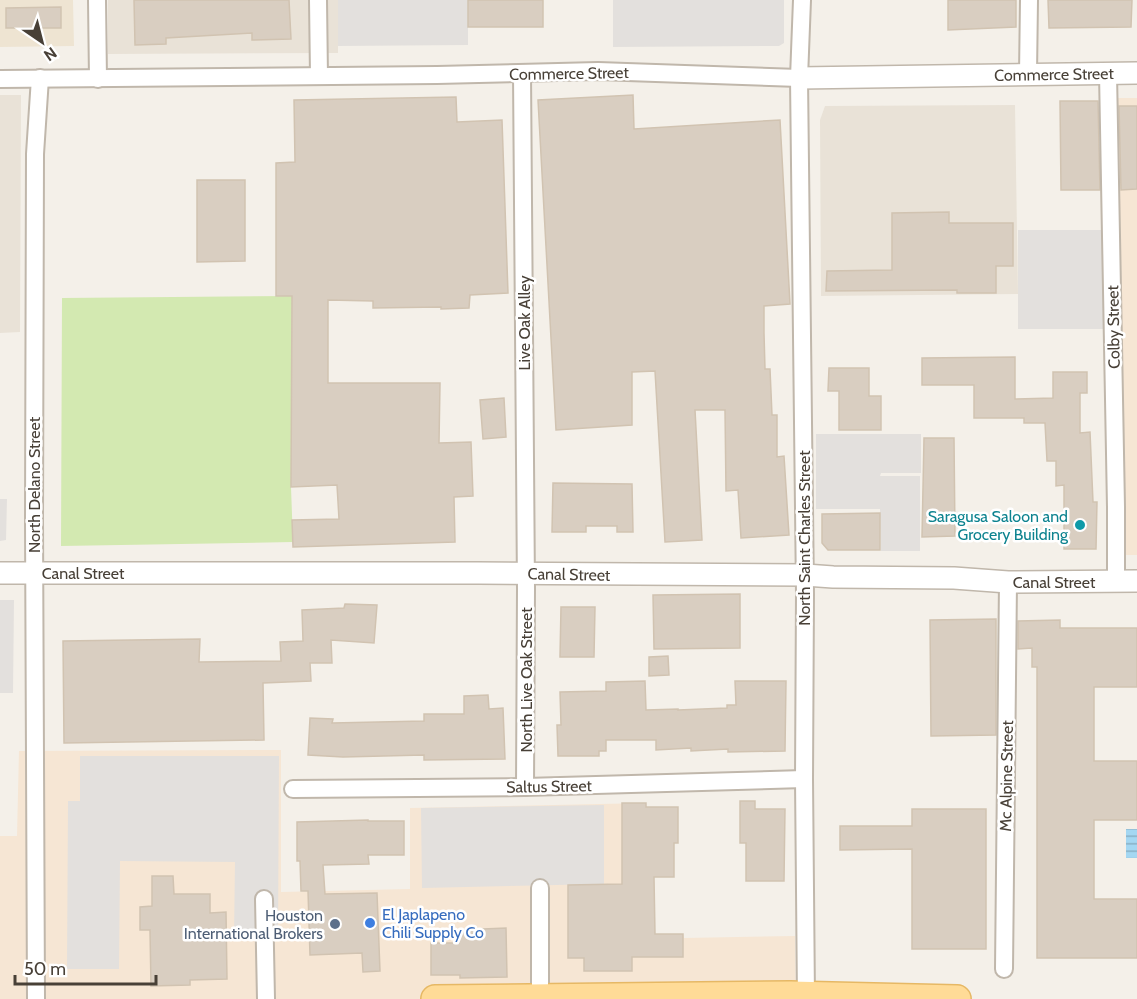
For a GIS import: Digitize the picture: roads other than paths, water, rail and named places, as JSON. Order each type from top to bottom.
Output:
[{"type":"main road","points":[[435,999],[806,997],[957,999]]},
{"type":"street","points":[[97,0],[98,79]]},
{"type":"street","points":[[318,0],[319,76]]},
{"type":"street","name":"North Saint Charles Street","points":[[802,0],[799,78],[805,575],[806,997]]},
{"type":"street","points":[[1028,74],[1029,0]]},
{"type":"street","name":"Commerce Street","points":[[0,79],[598,71],[799,78],[1137,73]]},
{"type":"street","name":"Live Oak Alley","points":[[522,73],[526,573]]},
{"type":"street","name":"Colby Street","points":[[1108,73],[1116,581]]},
{"type":"street","name":"North Delano Street","points":[[36,999],[35,154],[40,78]]},
{"type":"street","name":"Canal Street","points":[[0,573],[526,573],[805,575],[961,578],[1008,582],[1137,581]]},
{"type":"street","name":"North Live Oak Street","points":[[525,787],[526,573]]},
{"type":"street","name":"Mc Alpine Street","points":[[1004,969],[1008,582]]},
{"type":"street","name":"Saltus Street","points":[[293,789],[525,787],[804,779]]},
{"type":"street","points":[[540,888],[541,998]]},
{"type":"street","points":[[264,899],[266,999]]},
{"type":"water","points":[[1126,829],[1137,829],[1137,858],[1126,858]]},
{"type":"place","name":"Saragusa Saloon and Grocery Building","points":[[1080,525]]},
{"type":"place","name":"El Japlapeno Chili Supply Co","points":[[370,923]]},
{"type":"place","name":"Houston International Brokers","points":[[335,924]]}]
